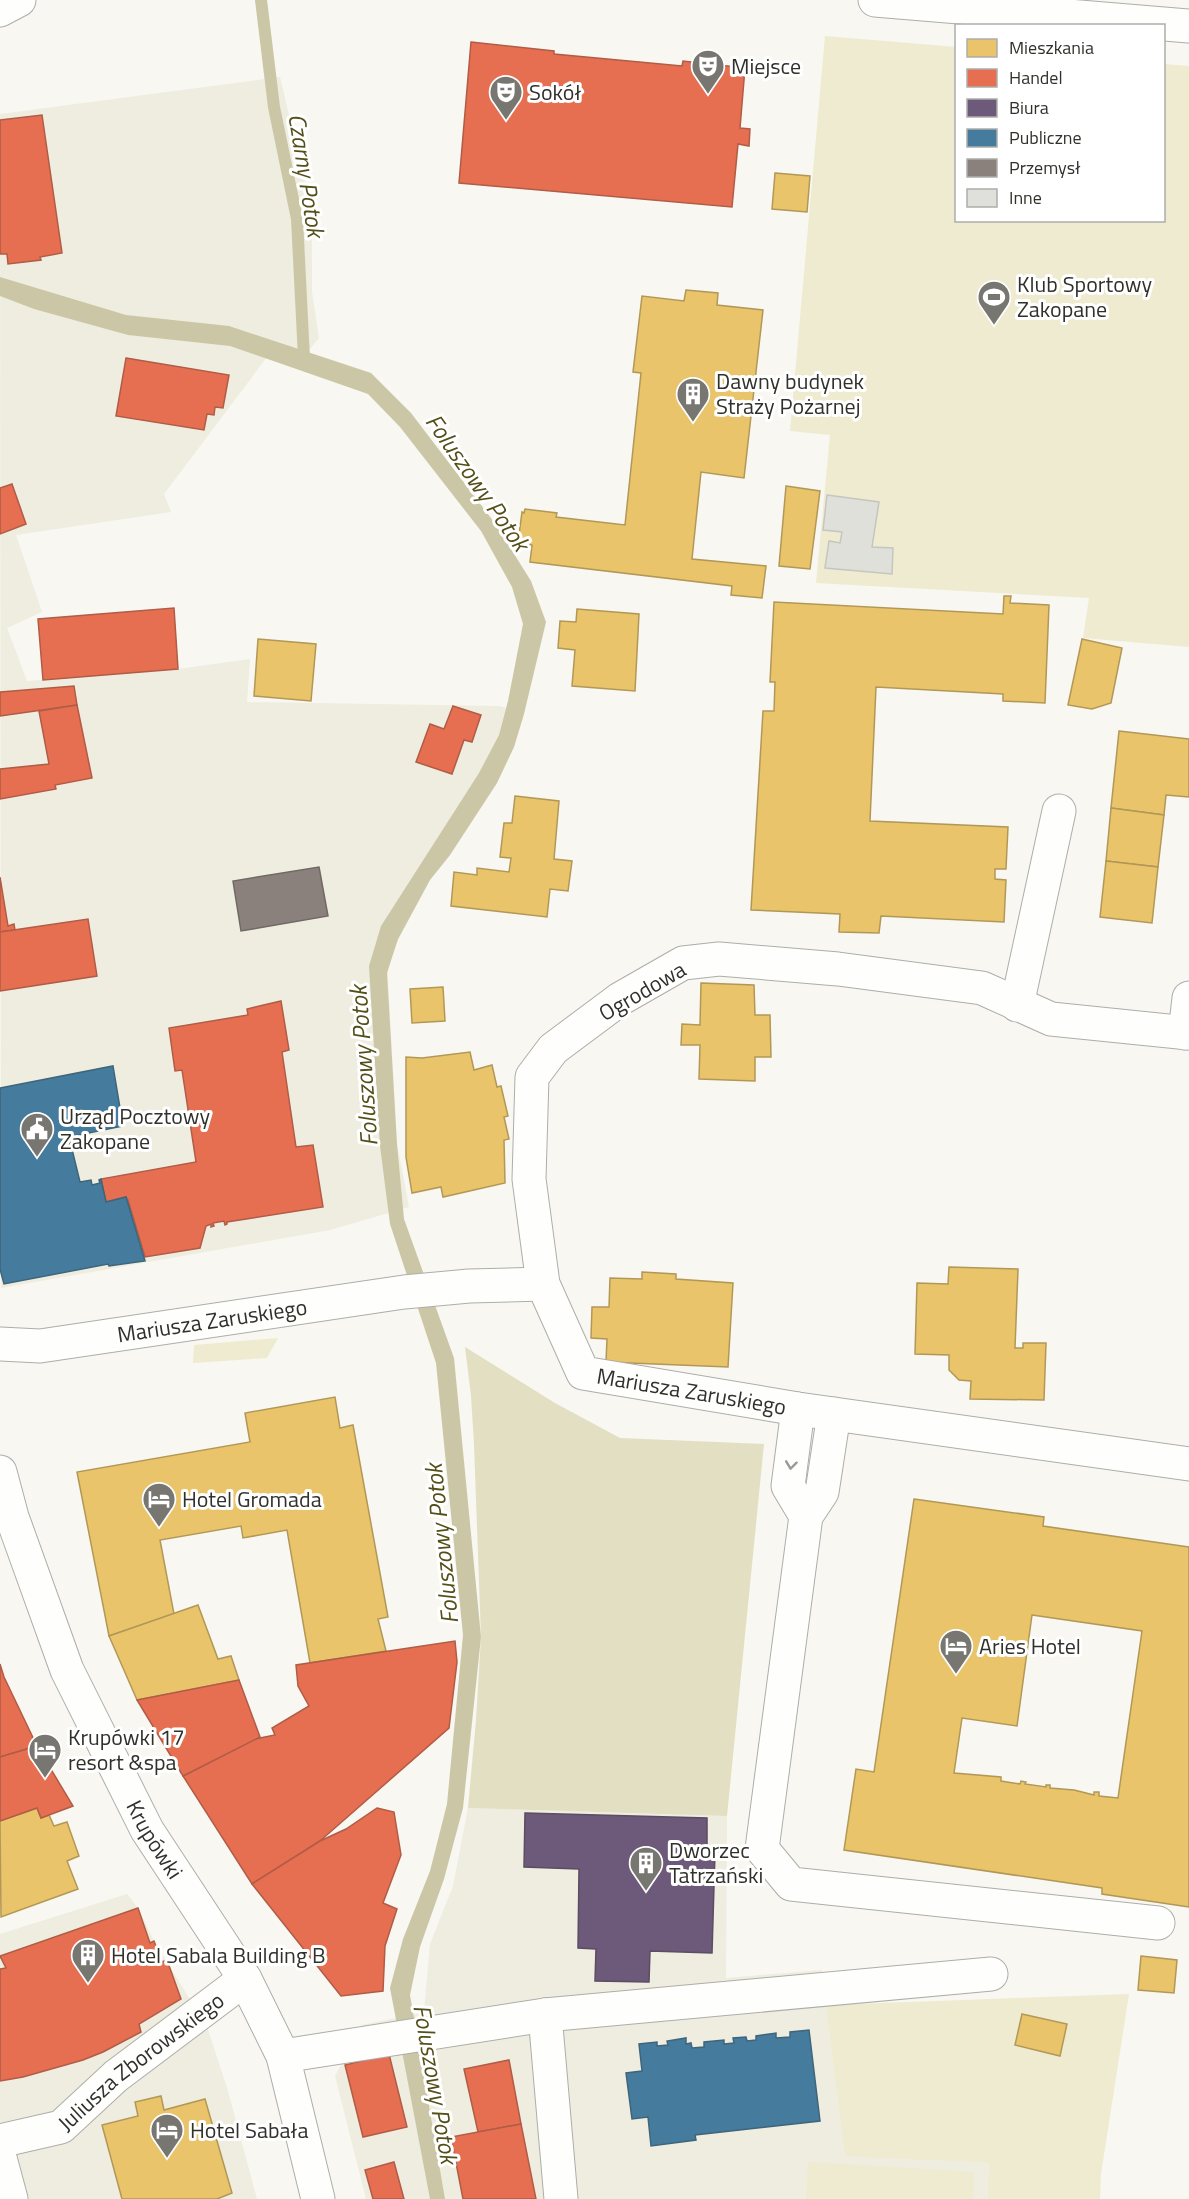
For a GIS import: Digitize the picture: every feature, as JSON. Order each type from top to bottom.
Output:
[{"type":"street","points":[[0,10],[19,0]]},
{"type":"street","points":[[875,0],[992,5],[1189,26]]},
{"type":"street","points":[[1017,1005],[1059,811]]},
{"type":"street","name":"Ogrodowa","points":[[543,1284],[529,1179],[532,1077],[553,1049],[620,999],[683,963],[719,959],[838,969],[982,988],[1051,1019],[1187,1033]]},
{"type":"street","points":[[1187,1033],[1189,998]]},
{"type":"street","name":"Mariusza Zaruskiego","points":[[0,1344],[40,1346],[404,1292],[469,1286],[543,1284],[583,1373],[798,1409],[1189,1464]]},
{"type":"street","points":[[798,1409],[788,1486],[806,1516]]},
{"type":"street","points":[[834,1414],[822,1492],[806,1516],[762,1849],[791,1884],[1158,1923]]},
{"type":"street","name":"Krupówki","points":[[0,1472],[12,1517],[67,1670],[147,1830],[245,1980],[283,2056],[318,2199]]},
{"type":"street","points":[[283,2056],[545,2015],[991,1974]]},
{"type":"street","name":"Juliusza Zborowskiego","points":[[0,2141],[61,2127],[116,2076],[245,1980]]},
{"type":"street","points":[[545,2015],[561,2199]]},
{"type":"street","points":[[0,2158],[11,2199]]},
{"type":"shaded area","name":"Klub Sportowy Zakopane","points":[[825,36],[955,47],[955,222],[1165,222],[1165,64],[1189,66],[1189,647],[1083,638],[1089,598],[816,583],[830,435],[790,431]]},
{"type":"shaded area","points":[[280,77],[312,211],[312,292],[319,338],[297,365],[267,357],[164,494],[171,512],[16,535],[42,612],[7,628],[27,681],[178,669],[250,659],[247,702],[500,706],[524,714],[514,747],[497,783],[450,855],[430,880],[387,961],[397,1144],[409,1207],[330,1230],[1,1288],[0,114]]},
{"type":"shaded area","points":[[0,277],[126,315],[229,326],[371,373],[411,413],[494,522],[531,581],[546,622],[514,747],[497,783],[450,855],[430,880],[398,939],[387,973],[397,1144],[404,1219],[454,1358],[481,1637],[463,1808],[444,1879],[420,1947],[410,1995],[445,2199],[430,2199],[390,1988],[403,1939],[430,1871],[447,1804],[463,1635],[436,1363],[390,1224],[380,1146],[369,966],[381,926],[479,773],[499,735],[523,624],[512,587],[481,531],[400,427],[368,394],[230,346],[128,335],[34,309],[0,296]]},
{"type":"shaded area","points":[[278,1338],[267,1358],[193,1363],[194,1345]]},
{"type":"shaded area","points":[[465,1347],[555,1403],[620,1438],[764,1444],[727,1816],[468,1808],[481,1637],[474,1444]]},
{"type":"shaded area","points":[[468,1808],[727,1816],[726,1978],[822,1970],[845,2155],[989,2163],[987,2199],[366,2199],[335,2076],[362,2025],[424,2012],[430,1944],[453,1886]]},
{"type":"shaded area","points":[[127,1894],[138,1908],[154,1941],[207,2027],[228,2091],[257,2199],[0,2199],[0,1934]]},
{"type":"shaded area","points":[[1129,1994],[1101,2174],[1100,2199],[987,2199],[989,2163],[845,2156],[826,2005]]},
{"type":"shaded area","points":[[808,2162],[974,2172],[973,2199],[806,2199]]},
{"type":"building: Mieszkania","points":[[775,173],[810,176],[807,212],[772,209]]},
{"type":"building: Mieszkania","name":"Dawny budynek Straży Pożarnej","points":[[686,290],[718,293],[717,305],[763,310],[744,478],[701,472],[692,559],[766,566],[762,598],[731,595],[732,586],[530,562],[532,545],[518,542],[522,512],[524,513],[525,509],[557,513],[556,517],[625,525],[641,373],[633,372],[642,296],[684,301]]},
{"type":"building: Mieszkania","points":[[786,486],[820,491],[810,569],[779,566]]},
{"type":"building: Mieszkania","points":[[1004,596],[1011,596],[1010,603],[1049,605],[1045,703],[1003,701],[1003,694],[876,687],[870,821],[1008,827],[1006,869],[995,869],[995,879],[1006,880],[1004,922],[881,916],[879,933],[839,932],[840,914],[751,910],[763,711],[774,711],[775,682],[770,682],[774,602],[1003,614]]},
{"type":"building: Mieszkania","points":[[577,609],[639,614],[635,691],[572,686],[575,650],[558,648],[560,621],[576,622]]},
{"type":"building: Mieszkania","points":[[258,639],[316,644],[311,701],[254,696]]},
{"type":"building: Mieszkania","points":[[1082,639],[1122,648],[1111,703],[1092,709],[1068,705]]},
{"type":"building: Mieszkania","points":[[1119,731],[1189,739],[1189,797],[1166,795],[1164,815],[1111,808]]},
{"type":"building: Mieszkania","points":[[515,796],[559,801],[554,859],[572,861],[568,891],[550,889],[547,917],[451,906],[454,872],[477,875],[477,868],[509,872],[511,858],[500,857],[504,823],[512,823]]},
{"type":"building: Mieszkania","points":[[1111,808],[1164,815],[1158,867],[1106,861]]},
{"type":"building: Mieszkania","points":[[1106,861],[1158,867],[1152,923],[1100,917]]},
{"type":"building: Mieszkania","points":[[701,983],[754,985],[755,1015],[770,1015],[771,1057],[755,1057],[755,1081],[699,1079],[700,1045],[681,1045],[682,1024],[700,1025]]},
{"type":"building: Mieszkania","points":[[443,987],[445,1021],[412,1023],[410,989]]},
{"type":"building: Mieszkania","points":[[470,1052],[474,1070],[492,1065],[497,1087],[501,1086],[508,1116],[504,1117],[509,1139],[504,1140],[505,1183],[443,1197],[441,1187],[412,1193],[406,1157],[406,1057],[422,1058]]},
{"type":"building: Mieszkania","points":[[949,1267],[1018,1269],[1015,1348],[1023,1348],[1023,1343],[1046,1343],[1044,1400],[970,1399],[971,1381],[959,1380],[949,1370],[949,1355],[915,1354],[917,1283],[948,1284]]},
{"type":"building: Mieszkania","points":[[642,1272],[676,1274],[676,1279],[733,1283],[728,1367],[606,1362],[607,1339],[591,1338],[592,1307],[609,1307],[610,1278],[642,1279]]},
{"type":"building: Mieszkania","name":"Hotel Gromada","points":[[335,1397],[340,1428],[353,1425],[388,1617],[378,1619],[386,1651],[310,1663],[287,1530],[243,1538],[241,1526],[160,1540],[174,1614],[109,1636],[77,1472],[250,1442],[245,1413]]},
{"type":"building: Mieszkania","name":"Aries Hotel","points":[[914,1499],[1044,1517],[1043,1526],[1189,1547],[1189,1907],[1102,1894],[1102,1888],[844,1850],[856,1769],[874,1772]],"holes":[[[1032,1615],[1142,1631],[1118,1798],[1099,1796],[1099,1792],[1094,1792],[1094,1795],[1050,1788],[1050,1785],[1046,1787],[1025,1784],[1026,1782],[1021,1781],[1020,1784],[1001,1781],[1001,1777],[954,1773],[962,1718],[1017,1726]]]},
{"type":"building: Mieszkania","points":[[198,1605],[218,1659],[231,1656],[239,1680],[137,1700],[109,1636]]},
{"type":"building: Mieszkania","points":[[37,1808],[41,1818],[49,1815],[54,1826],[67,1822],[79,1856],[67,1861],[78,1889],[1,1917],[0,1821]]},
{"type":"building: Mieszkania","points":[[1141,1956],[1177,1960],[1174,1993],[1138,1990]]},
{"type":"building: Mieszkania","points":[[1022,2014],[1067,2024],[1060,2056],[1015,2045]]},
{"type":"building: Mieszkania","name":"Hotel Sabała","points":[[161,2096],[164,2110],[205,2099],[232,2193],[217,2199],[122,2199],[102,2125],[138,2116],[135,2102]]},
{"type":"building: Handel","points":[[471,42],[554,51],[554,54],[682,66],[683,61],[745,68],[740,128],[750,129],[749,146],[738,144],[732,207],[459,183]]},
{"type":"building: Handel","points":[[42,115],[62,253],[40,257],[41,260],[8,264],[7,254],[0,254],[0,120]]},
{"type":"building: Handel","points":[[126,358],[229,375],[223,408],[215,407],[214,415],[207,414],[204,430],[116,416]]},
{"type":"building: Handel","points":[[12,484],[26,524],[0,534],[0,488]]},
{"type":"building: Handel","points":[[174,608],[178,669],[43,680],[38,619]]},
{"type":"building: Handel","points":[[74,686],[77,705],[0,716],[0,692]]},
{"type":"building: Handel","points":[[77,705],[92,778],[55,785],[56,789],[0,799],[0,769],[49,764],[39,711]]},
{"type":"building: Handel","points":[[453,706],[481,715],[472,742],[464,740],[452,774],[416,762],[430,724],[444,729]]},
{"type":"building: Handel","points":[[0,877],[8,926],[14,924],[15,930],[0,932]]},
{"type":"building: Handel","points":[[88,919],[97,976],[0,991],[0,932]]},
{"type":"building: Handel","points":[[281,1001],[289,1050],[282,1052],[296,1147],[313,1145],[323,1207],[227,1222],[225,1225],[224,1221],[213,1223],[214,1226],[211,1227],[211,1224],[206,1226],[200,1248],[145,1257],[128,1200],[126,1197],[106,1202],[101,1179],[196,1162],[182,1070],[175,1071],[169,1028],[248,1015],[247,1009]]},
{"type":"building: Handel","points":[[455,1641],[457,1662],[449,1728],[320,1841],[252,1884],[183,1776],[255,1739],[275,1735],[272,1728],[309,1706],[298,1686],[296,1665]]},
{"type":"building: Handel","points":[[0,1664],[37,1746],[0,1757]]},
{"type":"building: Handel","points":[[239,1680],[260,1737],[183,1776],[137,1700]]},
{"type":"building: Handel","points":[[37,1746],[73,1806],[41,1818],[37,1808],[0,1821],[0,1757]]},
{"type":"building: Handel","points":[[377,1808],[394,1812],[401,1855],[383,1903],[397,1909],[385,1946],[383,1991],[341,1996],[252,1884],[320,1841],[346,1829]]},
{"type":"building: Handel","name":"Hotel Sabala Building B","points":[[138,1908],[150,1943],[154,1941],[162,1962],[167,1960],[181,1999],[139,2024],[141,2032],[103,2052],[23,2077],[0,2081],[0,1969],[6,1968],[0,1956]]},
{"type":"building: Handel","points":[[389,2054],[407,2127],[363,2137],[345,2065]]},
{"type":"building: Handel","points":[[509,2060],[521,2124],[478,2132],[464,2069]]},
{"type":"building: Handel","points":[[521,2124],[536,2199],[463,2199],[451,2137]]},
{"type":"building: Handel","points":[[394,2162],[404,2199],[373,2199],[365,2170]]},
{"type":"building: Biura","name":"Dworzec Tatrzański","points":[[525,1813],[707,1818],[707,1852],[715,1852],[712,1953],[650,1951],[649,1982],[595,1981],[596,1949],[578,1948],[579,1869],[524,1867]]},
{"type":"building: Publiczne","name":"Urząd Pocztowy Zakopane","points":[[113,1066],[123,1126],[69,1137],[80,1182],[91,1180],[92,1185],[100,1183],[101,1179],[106,1202],[126,1197],[145,1261],[109,1266],[108,1264],[4,1284],[0,1269],[0,1088]]},
{"type":"building: Publiczne","points":[[809,2030],[820,2121],[695,2135],[696,2140],[651,2146],[648,2117],[632,2119],[626,2073],[642,2071],[639,2044],[657,2042],[657,2046],[668,2045],[667,2041],[686,2038],[686,2044],[691,2043],[692,2048],[704,2047],[704,2042],[724,2040],[724,2044],[734,2043],[733,2038],[746,2037],[747,2041],[756,2040],[756,2036],[776,2033],[776,2038],[790,2037],[790,2032]]},
{"type":"building: Przemysł","points":[[319,867],[328,916],[241,931],[233,881]]},
{"type":"building: Inne","points":[[827,495],[879,502],[872,547],[893,548],[892,574],[825,568],[829,541],[840,543],[842,532],[823,530]]},
{"type":"waterway","name":"Czarny Potok","points":[[261,0],[274,107],[297,219],[304,358]]},
{"type":"place","name":"Miejsce","points":[[708,95]]},
{"type":"place","name":"Sokół","points":[[506,121]]},
{"type":"place","name":"Klub Sportowy Zakopane","points":[[994,326]]},
{"type":"place","name":"Dawny budynek Straży Pożarnej","points":[[693,423]]},
{"type":"place","name":"Urząd Pocztowy Zakopane","points":[[37,1158]]},
{"type":"place","name":"Hotel Gromada","points":[[159,1528]]},
{"type":"place","name":"Aries Hotel","points":[[956,1675]]},
{"type":"place","name":"Krupówki 17 resort &spa","points":[[45,1779]]},
{"type":"place","name":"Dworzec Tatrzański","points":[[646,1892]]},
{"type":"place","name":"Hotel Sabala Building B","points":[[88,1984]]},
{"type":"place","name":"Hotel Sabała","points":[[167,2159]]},
{"type":"water label","name":"Foluszowy Potok","points":[[478,482]]},
{"type":"water label","name":"Foluszowy Potok","points":[[363,1066]]},
{"type":"water label","name":"Foluszowy Potok","points":[[441,1544]]},
{"type":"water label","name":"Foluszowy Potok","points":[[436,2084]]}]
